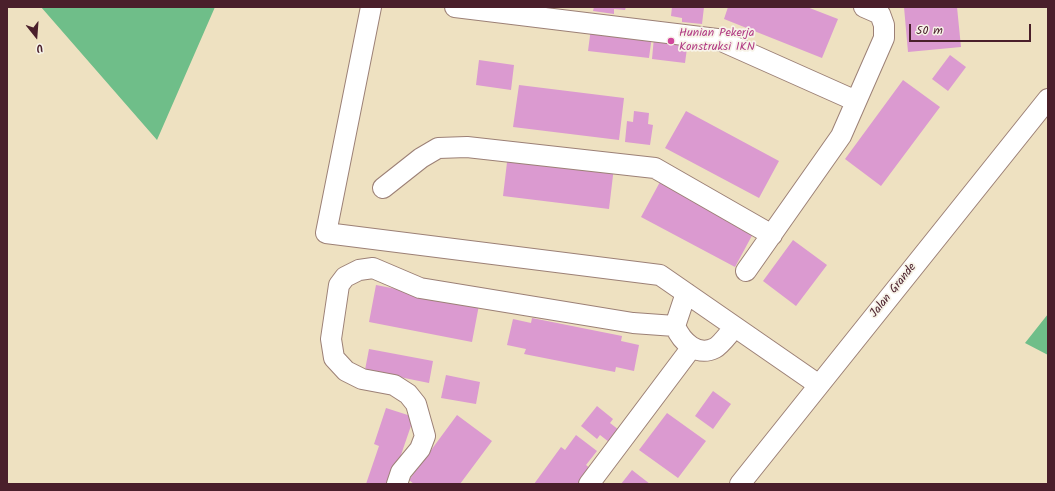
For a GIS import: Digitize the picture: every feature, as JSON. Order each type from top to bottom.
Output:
[{"type":"street","points":[[371,7],[326,233],[660,274],[819,385]]},
{"type":"street","points":[[455,7],[717,39],[856,101]]},
{"type":"street","points":[[746,271],[841,136],[884,38],[884,26],[880,14],[870,8]]},
{"type":"street","name":"Jalan Grande","points":[[740,484],[1048,98]]},
{"type":"street","points":[[383,188],[421,158],[438,148],[467,148],[655,168],[772,234]]},
{"type":"street","points":[[397,484],[401,472],[420,449],[425,436],[416,404],[408,394],[394,385],[362,379],[346,371],[334,358],[331,339],[339,285],[345,277],[359,270],[373,268],[420,288],[633,322],[676,326]]},
{"type":"street","points":[[686,293],[676,326],[680,337],[692,348],[703,352],[716,348],[735,327]]},
{"type":"street","points":[[589,484],[692,348]]},
{"type":"green space","points":[[41,7],[215,7],[157,140]]},
{"type":"green space","points":[[1048,314],[1048,355],[1025,343]]},
{"type":"building","points":[[594,7],[626,7],[625,10],[614,9],[614,14],[593,11]]},
{"type":"building","points":[[672,7],[704,7],[702,24],[682,22],[682,18],[671,16]]},
{"type":"building","points":[[728,7],[807,7],[838,19],[822,58],[724,19]]},
{"type":"building","points":[[904,7],[957,7],[961,47],[908,52]]},
{"type":"building","points":[[591,28],[652,36],[649,58],[588,51]]},
{"type":"building","points":[[654,37],[688,41],[685,63],[652,59]]},
{"type":"building","points":[[950,55],[966,67],[948,91],[932,79]]},
{"type":"building","points":[[479,60],[514,65],[511,90],[476,85]]},
{"type":"building","points":[[903,80],[940,107],[881,186],[845,159]]},
{"type":"building","points":[[519,85],[624,98],[619,140],[513,127]]},
{"type":"building","points":[[634,111],[649,113],[648,124],[653,125],[650,145],[625,142],[627,121],[633,122]]},
{"type":"building","points":[[686,111],[779,161],[759,198],[665,148]]},
{"type":"building","points":[[508,154],[614,167],[609,209],[503,196]]},
{"type":"building","points":[[661,180],[755,230],[735,267],[641,217]]},
{"type":"building","points":[[793,240],[827,265],[796,306],[763,281]]},
{"type":"building","points":[[376,285],[479,305],[472,342],[369,322]]},
{"type":"building","points":[[532,318],[622,336],[621,341],[639,345],[634,371],[616,367],[615,372],[524,354],[526,349],[507,345],[513,319],[531,323]]},
{"type":"building","points":[[369,349],[433,361],[429,383],[365,370]]},
{"type":"building","points":[[446,375],[480,382],[476,404],[441,398]]},
{"type":"building","points":[[713,391],[731,404],[713,429],[695,416]]},
{"type":"building","points":[[597,406],[613,419],[610,423],[619,430],[609,442],[600,435],[597,439],[581,426]]},
{"type":"building","points":[[386,408],[414,417],[391,484],[366,484],[379,446],[374,444]]},
{"type":"building","points":[[667,413],[706,441],[678,478],[639,450]]},
{"type":"building","points":[[457,415],[492,441],[460,484],[414,484],[409,480]]},
{"type":"building","points":[[576,435],[597,451],[586,465],[591,469],[579,484],[534,484],[561,447],[565,450]]},
{"type":"building","points":[[632,470],[650,484],[621,484]]},
{"type":"place","name":"Hunian Pekerja Konstruksi IKN","points":[[671,41]]}]
